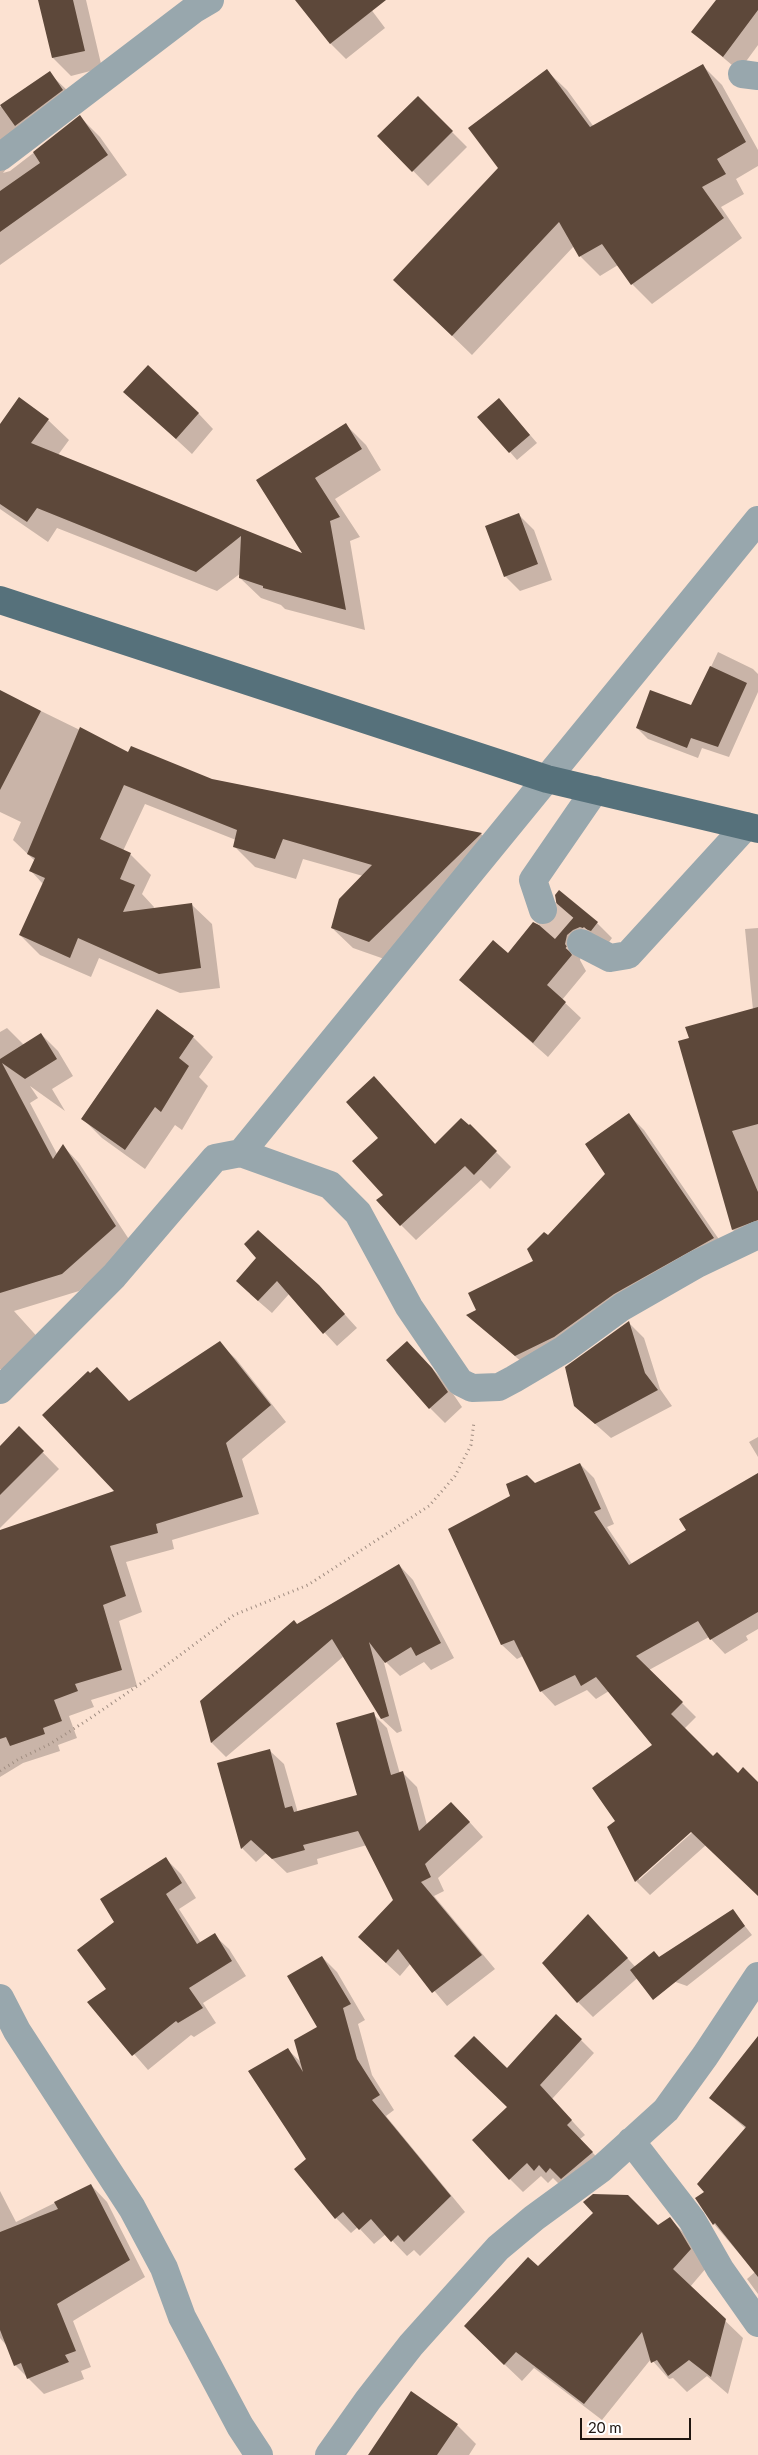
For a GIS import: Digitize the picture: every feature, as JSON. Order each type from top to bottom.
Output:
[{"type":"main road","points":[[0,600],[548,779],[752,828]]},
{"type":"street","points":[[0,157],[193,10],[210,0]]},
{"type":"street","points":[[242,1153],[758,520]]},
{"type":"street","points":[[543,910],[533,880],[595,790]]},
{"type":"street","points":[[581,943],[610,958],[628,955],[752,828]]},
{"type":"street","points":[[0,1390],[114,1276],[216,1158],[242,1153],[330,1185],[358,1213],[409,1307],[460,1382],[478,1389],[499,1387],[514,1379],[563,1350],[622,1307],[697,1264],[758,1235]]},
{"type":"street","points":[[329,2455],[368,2400],[411,2345],[498,2248],[534,2218],[601,2169],[666,2110],[706,2056],[758,1976]]},
{"type":"street","points":[[0,1998],[22,2039],[132,2208],[164,2268],[182,2317],[240,2426],[259,2455]]},
{"type":"street","points":[[631,2141],[692,2220],[720,2269],[758,2323]]},
{"type":"path","points":[[0,1771],[19,1759],[50,1744],[89,1719],[149,1678],[234,1615],[308,1585],[429,1506],[456,1476],[471,1445],[478,1389]]},
{"type":"building","points":[[38,0],[73,0],[85,51],[52,58]]},
{"type":"building","points":[[295,0],[386,0],[330,44]]},
{"type":"building","points":[[716,0],[758,0],[758,10],[723,57],[691,32]]},
{"type":"building","points":[[703,64],[746,142],[717,159],[726,174],[702,187],[724,218],[631,285],[602,244],[579,257],[559,222],[452,336],[393,280],[498,168],[468,128],[547,69],[590,127]]},
{"type":"building","points":[[50,71],[63,90],[15,126],[0,105]]},
{"type":"building","points":[[418,96],[453,131],[412,172],[377,136]]},
{"type":"building","points":[[80,115],[108,155],[0,232],[0,191],[40,163],[33,152]]},
{"type":"building","points":[[148,365],[199,413],[176,439],[123,392]]},
{"type":"building","points":[[19,397],[49,419],[31,443],[302,553],[256,480],[346,423],[362,449],[315,478],[340,517],[330,521],[346,610],[263,588],[263,586],[239,578],[241,536],[196,572],[37,508],[27,522],[0,504],[0,424]]},
{"type":"building","points":[[499,398],[530,435],[509,453],[477,417]]},
{"type":"building","points":[[519,513],[538,564],[504,577],[485,526]]},
{"type":"building","points":[[710,666],[747,683],[718,747],[691,738],[687,748],[636,728],[650,690],[691,705]]},
{"type":"building","points":[[0,690],[41,711],[0,790]]},
{"type":"building","points":[[80,727],[128,752],[131,746],[212,779],[482,833],[369,942],[331,928],[339,899],[372,865],[283,839],[275,859],[233,847],[237,830],[124,785],[100,839],[131,853],[120,879],[135,885],[123,912],[192,903],[201,968],[159,974],[78,938],[70,958],[19,935],[45,878],[29,871],[35,858],[27,854]]},
{"type":"building","points":[[559,890],[598,922],[591,931],[580,927],[567,935],[565,944],[572,955],[547,985],[566,1002],[533,1043],[459,980],[493,940],[508,953],[533,922],[539,925],[547,925],[554,921],[558,913],[555,895]]},
{"type":"building","points":[[758,1007],[758,1124],[732,1131],[758,1192],[758,1220],[732,1230],[678,1041],[689,1038],[685,1027]]},
{"type":"building","points":[[157,1009],[194,1036],[179,1058],[189,1066],[161,1112],[155,1107],[125,1150],[81,1119]]},
{"type":"building","points":[[41,1033],[57,1059],[25,1079],[2,1063],[53,1159],[63,1144],[116,1226],[62,1274],[0,1293],[0,1059]]},
{"type":"building","points":[[374,1076],[435,1144],[461,1118],[470,1124],[497,1151],[474,1175],[465,1166],[400,1226],[376,1200],[383,1195],[352,1161],[378,1138],[346,1102]]},
{"type":"building","points":[[629,1113],[714,1238],[614,1294],[554,1337],[515,1356],[466,1315],[476,1310],[468,1293],[533,1261],[527,1249],[544,1232],[548,1235],[605,1174],[585,1144]]},
{"type":"building","points":[[258,1230],[319,1285],[345,1314],[323,1334],[277,1281],[258,1301],[236,1281],[256,1258],[244,1244]]},
{"type":"building","points":[[629,1321],[645,1373],[658,1390],[595,1424],[574,1406],[565,1367]]},
{"type":"building","points":[[220,1341],[271,1405],[226,1443],[243,1497],[156,1524],[158,1533],[110,1546],[126,1596],[103,1605],[122,1670],[75,1684],[78,1691],[54,1700],[62,1721],[43,1728],[45,1734],[10,1746],[6,1737],[0,1739],[0,1530],[114,1491],[42,1415],[88,1371],[90,1373],[97,1367],[129,1401]]},
{"type":"building","points":[[407,1341],[432,1368],[448,1392],[429,1409],[386,1360]]},
{"type":"building","points":[[19,1426],[44,1451],[0,1495],[0,1446]]},
{"type":"building","points":[[580,1463],[601,1509],[594,1512],[629,1565],[686,1530],[679,1519],[758,1473],[758,1612],[710,1640],[698,1621],[636,1656],[683,1702],[671,1714],[713,1756],[717,1752],[738,1773],[743,1767],[758,1782],[758,1896],[691,1832],[635,1882],[607,1827],[615,1821],[592,1788],[652,1745],[596,1677],[581,1686],[575,1675],[540,1692],[514,1640],[501,1645],[448,1529],[510,1496],[506,1484],[527,1475],[535,1483]]},
{"type":"building","points":[[399,1564],[441,1643],[416,1656],[411,1647],[385,1663],[369,1642],[389,1716],[381,1719],[332,1639],[211,1743],[200,1701],[294,1620],[297,1624]]},
{"type":"building","points":[[374,1712],[391,1775],[403,1771],[419,1831],[451,1802],[470,1822],[425,1864],[431,1877],[421,1882],[482,1955],[432,1993],[398,1949],[386,1963],[358,1937],[393,1900],[358,1831],[303,1845],[305,1850],[272,1859],[251,1840],[241,1849],[217,1763],[270,1749],[285,1808],[292,1806],[294,1812],[357,1795],[336,1723]]},
{"type":"building","points":[[166,1857],[182,1883],[166,1894],[197,1944],[215,1933],[232,1961],[189,1988],[203,2008],[178,2023],[176,2021],[132,2056],[87,2002],[106,1989],[77,1950],[114,1922],[100,1899]]},
{"type":"building","points":[[733,1909],[745,1926],[653,2000],[630,1970],[654,1951],[659,1957]]},
{"type":"building","points":[[588,1914],[628,1958],[577,2003],[542,1963]]},
{"type":"building","points":[[322,1956],[351,2004],[343,2008],[357,2059],[380,2095],[372,2100],[451,2196],[404,2242],[398,2235],[391,2242],[371,2219],[359,2230],[343,2212],[335,2219],[294,2169],[306,2159],[248,2071],[288,2048],[303,2072],[294,2040],[317,2027],[287,1976]]},
{"type":"building","points":[[556,2014],[582,2039],[540,2085],[572,2120],[567,2125],[593,2152],[561,2179],[550,2168],[546,2173],[539,2165],[534,2171],[527,2163],[509,2180],[472,2140],[507,2107],[454,2056],[474,2036],[507,2068]]},
{"type":"building","points":[[758,2036],[758,2277],[715,2223],[713,2225],[695,2198],[704,2192],[697,2184],[746,2127],[709,2098]]},
{"type":"building","points":[[91,2184],[130,2260],[57,2304],[76,2351],[65,2355],[69,2362],[27,2379],[21,2363],[14,2366],[0,2330],[0,2232],[58,2209],[54,2202]]},
{"type":"building","points":[[593,2194],[628,2195],[658,2225],[670,2217],[679,2229],[691,2249],[673,2269],[726,2319],[711,2377],[689,2360],[668,2376],[657,2360],[651,2363],[642,2332],[584,2404],[516,2352],[504,2365],[464,2326],[528,2257],[538,2266],[593,2213],[583,2202]]},
{"type":"building","points":[[411,2391],[458,2424],[437,2455],[368,2455]]},
{"type":"tunnel","points":[[543,910],[581,943]]}]
